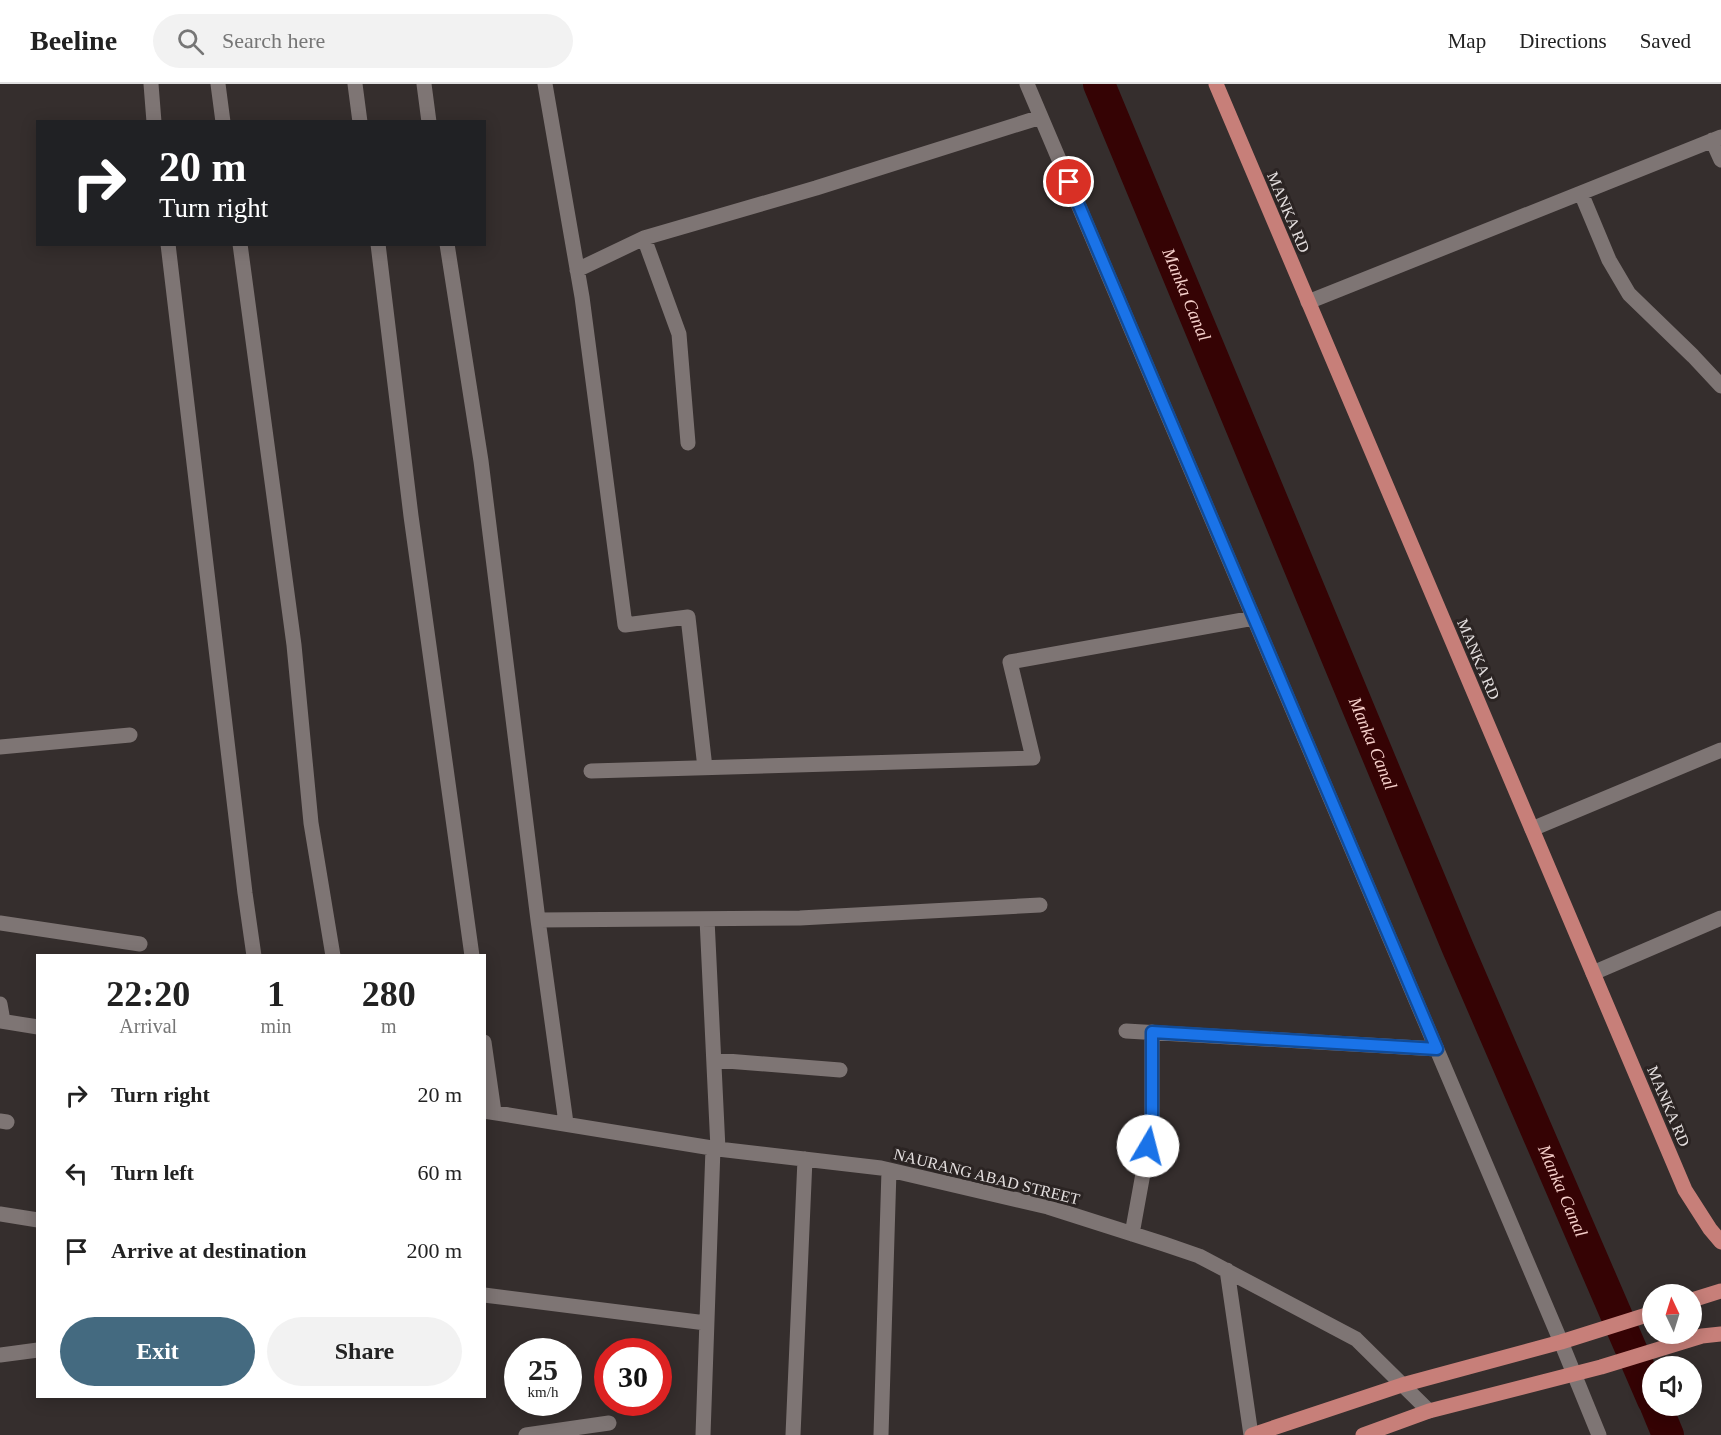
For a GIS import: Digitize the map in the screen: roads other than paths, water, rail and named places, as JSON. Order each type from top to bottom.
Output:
[{"type":"main road","name":"MANKA RD","points":[[1215,84],[1685,1190],[1721,1242]]},
{"type":"main road","points":[[1702,1297],[1721,1291]]},
{"type":"main road","points":[[1252,1435],[1402,1385],[1561,1342],[1642,1316]]},
{"type":"main road","points":[[1363,1435],[1429,1411],[1601,1366],[1702,1336],[1721,1334]]},
{"type":"street","points":[[151,84],[154,120]]},
{"type":"street","points":[[218,84],[223,120]]},
{"type":"street","points":[[355,84],[360,120]]},
{"type":"street","points":[[424,84],[429,120]]},
{"type":"street","points":[[545,84],[578,270],[625,625],[688,617],[705,768]]},
{"type":"street","points":[[1027,84],[1599,1435]]},
{"type":"street","points":[[578,270],[644,238],[816,188],[1041,117]]},
{"type":"street","points":[[1308,302],[1717,139],[1721,160]]},
{"type":"street","points":[[1581,193],[1609,260],[1629,294],[1694,356],[1721,386]]},
{"type":"street","points":[[644,238],[680,334],[687,443]]},
{"type":"street","points":[[168,246],[254,954]]},
{"type":"street","points":[[240,246],[294,645],[311,823],[333,954]]},
{"type":"street","points":[[378,246],[411,516],[472,954]]},
{"type":"street","points":[[447,246],[481,461],[538,921],[566,1123]]},
{"type":"street","points":[[591,771],[1033,758],[1010,662],[1254,618]]},
{"type":"street","points":[[0,747],[130,735]]},
{"type":"street","points":[[1532,828],[1721,750]]},
{"type":"street","points":[[538,921],[800,918],[1040,905]]},
{"type":"street","points":[[1593,973],[1721,918]]},
{"type":"street","points":[[703,1435],[715,1148],[714,1060],[707,919]]},
{"type":"street","points":[[0,923],[140,944]]},
{"type":"street","points":[[0,1004],[2,1021],[36,1028]]},
{"type":"street","points":[[1126,1031],[1437,1049]]},
{"type":"street","points":[[1132,1234],[1152,1124],[1152,1032]]},
{"type":"street","points":[[714,1060],[840,1070]]},
{"type":"street","points":[[486,1070],[489,1112]]},
{"type":"street","name":"NAURANG ABAD STREET","points":[[489,1112],[715,1148],[889,1170],[1048,1207],[1199,1256],[1356,1339],[1429,1411]]},
{"type":"street","points":[[793,1435],[805,1159]]},
{"type":"street","points":[[881,1435],[889,1170]]},
{"type":"street","points":[[0,1214],[36,1220]]},
{"type":"street","points":[[1227,1270],[1252,1435]]},
{"type":"street","points":[[486,1295],[706,1323]]},
{"type":"street","points":[[0,1355],[36,1350]]},
{"type":"street","points":[[526,1435],[609,1423]]},
{"type":"waterway","name":"Manka Canal","points":[[1099,84],[1457,946],[1642,1375]]},
{"type":"waterway","name":"Manka Canal","points":[[1660,1416],[1668,1435]]}]
